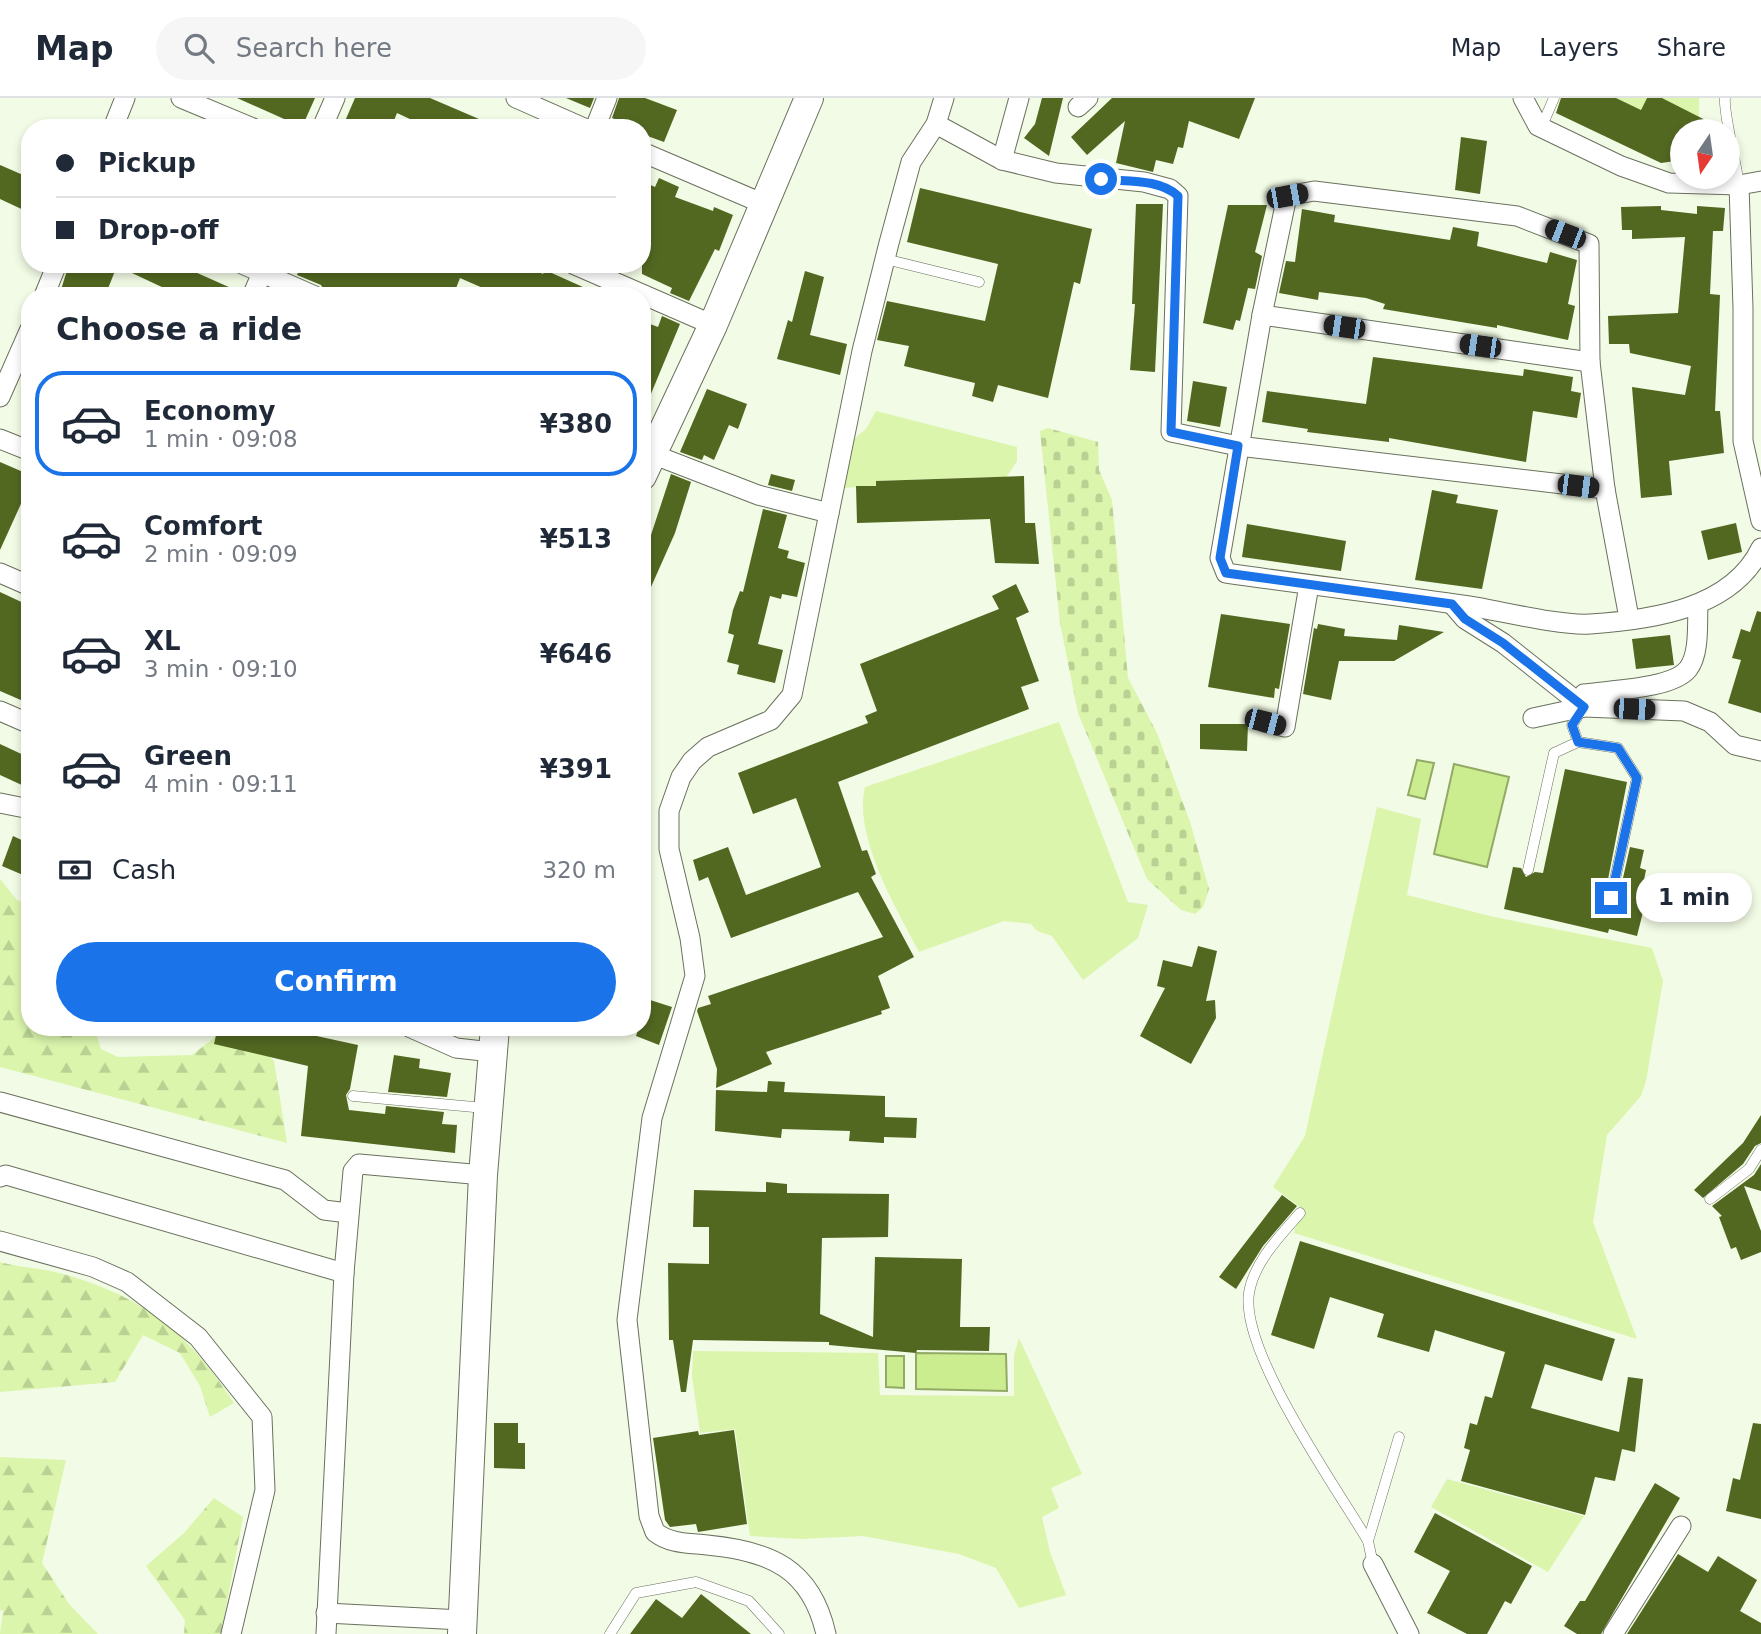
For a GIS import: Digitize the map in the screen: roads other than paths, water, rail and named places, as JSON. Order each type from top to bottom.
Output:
[{"type":"street","points":[[117,119],[125,98]]},
{"type":"street","points":[[181,98],[231,119]]},
{"type":"street","points":[[326,119],[335,98]]},
{"type":"street","points":[[516,98],[564,119]]},
{"type":"street","points":[[599,119],[607,98]]},
{"type":"street","points":[[651,448],[713,325],[809,98]]},
{"type":"street","points":[[826,1634],[813,1596],[804,1581],[780,1563],[724,1547],[672,1541],[655,1532],[649,1516],[627,1320],[652,1118],[695,976],[690,938],[669,849],[668,831],[673,794],[692,761],[708,747],[771,720],[792,695],[885,259],[911,162],[936,124],[944,98]]},
{"type":"street","points":[[1002,160],[1018,98]]},
{"type":"street","points":[[1523,98],[1541,128],[1621,166],[1670,183]]},
{"type":"street","points":[[936,124],[1002,160],[1056,173],[1144,183],[1170,189],[1178,196],[1171,432],[1238,446],[1605,489]]},
{"type":"street","points":[[651,156],[764,204]]},
{"type":"street","points":[[1740,185],[1761,181]]},
{"type":"street","points":[[1739,189],[1752,311],[1742,442],[1761,521]]},
{"type":"street","points":[[1629,618],[1605,489],[1590,362],[1589,244],[1517,216],[1314,191],[1287,196],[1238,446],[1220,558],[1226,573],[1587,624],[1629,618],[1698,604],[1727,588],[1753,565],[1761,548]]},
{"type":"street","points":[[272,273],[298,287]]},
{"type":"street","points":[[594,273],[626,287]]},
{"type":"street","points":[[651,298],[713,325]]},
{"type":"street","points":[[1262,315],[1590,362]]},
{"type":"street","points":[[0,397],[21,349]]},
{"type":"street","points":[[0,439],[21,447]]},
{"type":"street","points":[[651,453],[758,495],[829,513]]},
{"type":"street","points":[[0,573],[21,582]]},
{"type":"street","points":[[1265,722],[1285,727],[1309,585]]},
{"type":"street","points":[[1452,604],[1465,619],[1503,643],[1581,705]]},
{"type":"street","points":[[1581,705],[1584,694],[1676,679],[1690,667],[1696,642],[1698,604]]},
{"type":"street","points":[[1533,718],[1581,705],[1684,710],[1710,722],[1735,745],[1761,751]]},
{"type":"street","points":[[0,711],[21,720]]},
{"type":"street","points":[[0,803],[21,807]]},
{"type":"street","points":[[326,1613],[462,1627],[483,1175],[493,1040],[456,1048],[429,1036]]},
{"type":"street","points":[[0,1102],[285,1180],[324,1210],[348,1213]]},
{"type":"street","points":[[326,1634],[350,1182],[359,1164],[483,1175]]},
{"type":"street","points":[[0,1177],[6,1175],[344,1272]]},
{"type":"street","points":[[0,1241],[93,1267],[127,1282],[198,1337],[262,1418],[265,1490],[231,1634]]},
{"type":"street","points":[[1613,1634],[1681,1526]]},
{"type":"street","points":[[1373,1564],[1409,1634]]},
{"type":"lane","points":[[1541,128],[1554,98]]},
{"type":"lane","points":[[1725,98],[1728,119]]},
{"type":"lane","points":[[885,259],[979,282]]},
{"type":"lane","points":[[1578,742],[1572,725],[1581,705]]},
{"type":"lane","points":[[1528,870],[1554,753],[1578,742],[1618,748],[1637,778],[1611,898]]},
{"type":"lane","points":[[353,1096],[488,1108]]},
{"type":"lane","points":[[1710,1199],[1749,1169],[1761,1150]]},
{"type":"lane","points":[[1300,1213],[1267,1251],[1249,1293],[1254,1342],[1277,1390],[1368,1541],[1373,1564]]},
{"type":"lane","points":[[1368,1541],[1399,1437]]},
{"type":"lane","points":[[610,1634],[636,1593],[696,1583],[749,1601],[779,1634]]}]
